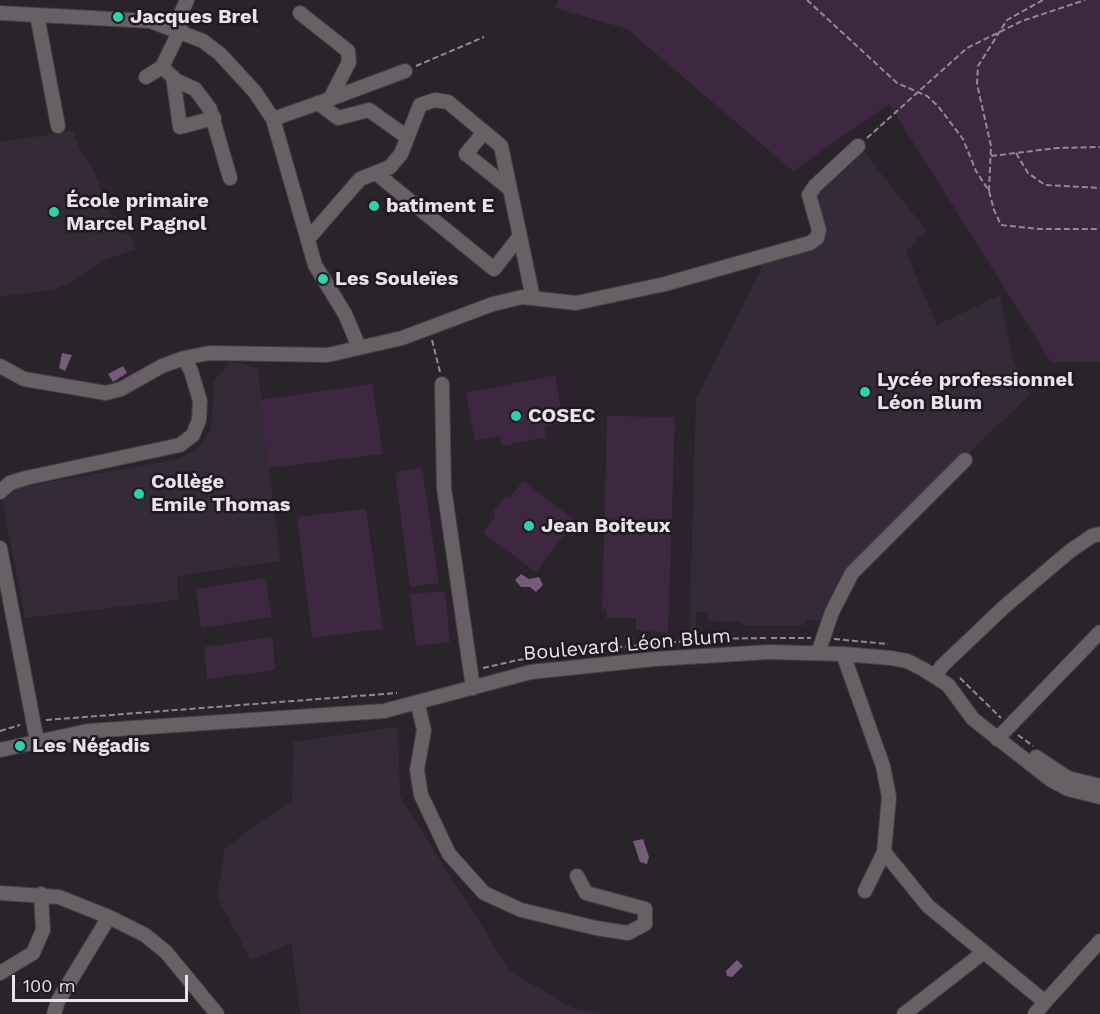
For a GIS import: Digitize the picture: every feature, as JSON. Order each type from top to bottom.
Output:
[{"type":"street","points":[[146,77],[162,67],[180,30],[181,13],[187,0]]},
{"type":"street","points":[[0,13],[150,21],[180,30],[203,41],[220,54],[255,92],[273,119],[315,265],[345,314],[359,347]]},
{"type":"street","points":[[300,13],[348,51],[349,62],[324,101]]},
{"type":"street","points":[[37,15],[58,126]]},
{"type":"street","points":[[162,67],[173,77],[195,89],[214,118],[230,178]]},
{"type":"street","points":[[273,119],[405,71]]},
{"type":"street","points":[[173,77],[180,127],[214,118]]},
{"type":"street","points":[[308,239],[360,179],[377,174],[390,166],[401,154],[420,105],[435,100],[448,102],[501,146],[533,298]]},
{"type":"street","points":[[324,101],[338,118],[369,110],[407,137]]},
{"type":"street","points":[[484,132],[466,154],[510,189]]},
{"type":"street","points":[[0,366],[24,379],[106,393],[122,389],[162,366],[184,358],[209,353],[328,355],[429,329],[493,304],[522,297],[576,303],[665,284],[810,243],[817,238],[819,230],[809,195],[815,186],[858,146]]},
{"type":"street","points":[[377,174],[494,269],[520,236]]},
{"type":"street","points":[[0,492],[10,483],[26,478],[180,446],[193,435],[200,420],[200,401],[191,371],[184,358]]},
{"type":"street","points":[[442,384],[444,488],[473,688]]},
{"type":"street","points":[[818,654],[832,612],[852,573],[965,460]]},
{"type":"street","points":[[935,676],[942,666],[1004,607],[1070,551],[1092,536],[1100,534]]},
{"type":"street","points":[[0,548],[37,741]]},
{"type":"street","points":[[1000,735],[1100,632]]},
{"type":"street","name":"Boulevard Léon Blum","points":[[0,750],[88,732],[342,716],[418,705],[531,672],[655,659],[769,652],[843,654],[907,661],[948,685],[973,718],[1057,772],[1081,783],[1100,786]]},
{"type":"street","points":[[843,654],[887,782],[888,819],[884,852],[865,891]]},
{"type":"street","points":[[418,705],[424,730],[417,770],[421,795],[449,854],[484,893],[521,910],[596,928],[628,933],[645,924],[645,909],[586,893],[577,876]]},
{"type":"street","name":"Boulevard Léon Blum","points":[[1000,735],[1051,780],[1068,789],[1100,797]]},
{"type":"street","points":[[884,852],[928,906],[1045,1002]]},
{"type":"street","points":[[0,893],[59,897],[109,917],[145,935],[166,951],[218,1014]]},
{"type":"street","points":[[0,973],[33,953],[43,930],[41,894]]},
{"type":"street","points":[[54,1014],[58,1001],[109,917]]},
{"type":"street","points":[[1035,1014],[1100,941]]},
{"type":"street","points":[[904,1014],[984,952]]},
{"type":"path","points":[[807,0],[897,83],[927,96],[938,106],[963,139],[976,171],[989,191],[1001,225],[1039,229],[1100,229]]},
{"type":"path","points":[[989,191],[991,156],[977,84],[978,66],[1007,20],[1042,0]]},
{"type":"path","points":[[858,146],[916,91],[967,48],[1044,12],[1085,0]]},
{"type":"path","points":[[405,71],[484,38]]},
{"type":"path","points":[[991,156],[1057,148],[1100,147]]},
{"type":"path","points":[[1016,153],[1028,173],[1045,185],[1100,188]]},
{"type":"path","points":[[429,329],[442,384]]},
{"type":"path","points":[[40,721],[402,692]]},
{"type":"path","points":[[0,731],[28,723]]},
{"type":"shaded area","points":[[558,0],[1100,0],[1100,362],[1051,362],[889,104],[793,171],[627,29],[555,8]]},
{"type":"shaded area","name":"École primaire Marcel Pagnol","points":[[73,131],[79,147],[94,171],[111,216],[133,240],[136,249],[103,261],[70,283],[52,290],[0,297],[0,142]]},
{"type":"shaded area","name":"Lycée professionnel Léon Blum","points":[[861,148],[926,230],[906,252],[937,325],[1000,295],[1012,357],[1031,394],[936,483],[850,570],[826,621],[806,620],[805,625],[742,625],[742,622],[708,621],[708,612],[697,612],[695,638],[689,638],[696,399],[767,257],[820,243],[814,197]]},
{"type":"shaded area","points":[[62,353],[72,355],[65,371],[59,368]]},
{"type":"shaded area","name":"Collège Emile Thomas","points":[[231,361],[258,368],[280,561],[177,576],[178,600],[25,618],[2,500],[10,489],[179,459],[199,447],[211,429],[214,381]]},
{"type":"shaded area","points":[[123,366],[127,373],[113,382],[108,374]]},
{"type":"shaded area","name":"COSEC","points":[[555,375],[563,423],[544,427],[546,437],[502,446],[500,436],[475,441],[466,393]]},
{"type":"shaded area","points":[[372,384],[383,454],[269,468],[260,400]]},
{"type":"shaded area","points":[[607,416],[675,417],[668,633],[636,630],[636,618],[606,618],[606,609],[602,609]]},
{"type":"shaded area","points":[[422,467],[439,583],[410,587],[395,473]]},
{"type":"shaded area","name":"Jean Boiteux","points":[[523,481],[575,520],[536,572],[483,533],[495,517],[494,510],[505,497],[511,496]]},
{"type":"shaded area","points":[[366,509],[383,629],[312,638],[297,517]]},
{"type":"shaded area","points":[[521,574],[529,579],[539,577],[543,585],[536,592],[530,587],[521,587],[515,580]]},
{"type":"shaded area","points":[[265,578],[272,617],[201,628],[196,589]]},
{"type":"shaded area","points":[[445,591],[450,642],[416,646],[410,594]]},
{"type":"shaded area","points":[[273,637],[275,670],[207,679],[204,647]]},
{"type":"shaded area","points":[[398,727],[400,796],[510,971],[571,1007],[603,1014],[300,1014],[291,943],[251,960],[217,897],[225,848],[292,800],[293,742]]},
{"type":"shaded area","points":[[643,839],[649,857],[647,864],[640,862],[633,841]]},
{"type":"shaded area","points":[[737,960],[743,966],[732,977],[727,976],[726,971]]},
{"type":"place","name":"Jacques Brel","points":[[118,17]]},
{"type":"place","name":"batiment E","points":[[374,206]]},
{"type":"place","name":"École primaire Marcel Pagnol","points":[[54,212]]},
{"type":"place","name":"Les Souleïes","points":[[323,279]]},
{"type":"place","name":"Lycée professionnel Léon Blum","points":[[865,392]]},
{"type":"place","name":"COSEC","points":[[516,416]]},
{"type":"place","name":"Collège Emile Thomas","points":[[139,494]]},
{"type":"place","name":"Jean Boiteux","points":[[529,526]]},
{"type":"place","name":"Les Négadis","points":[[20,746]]}]
